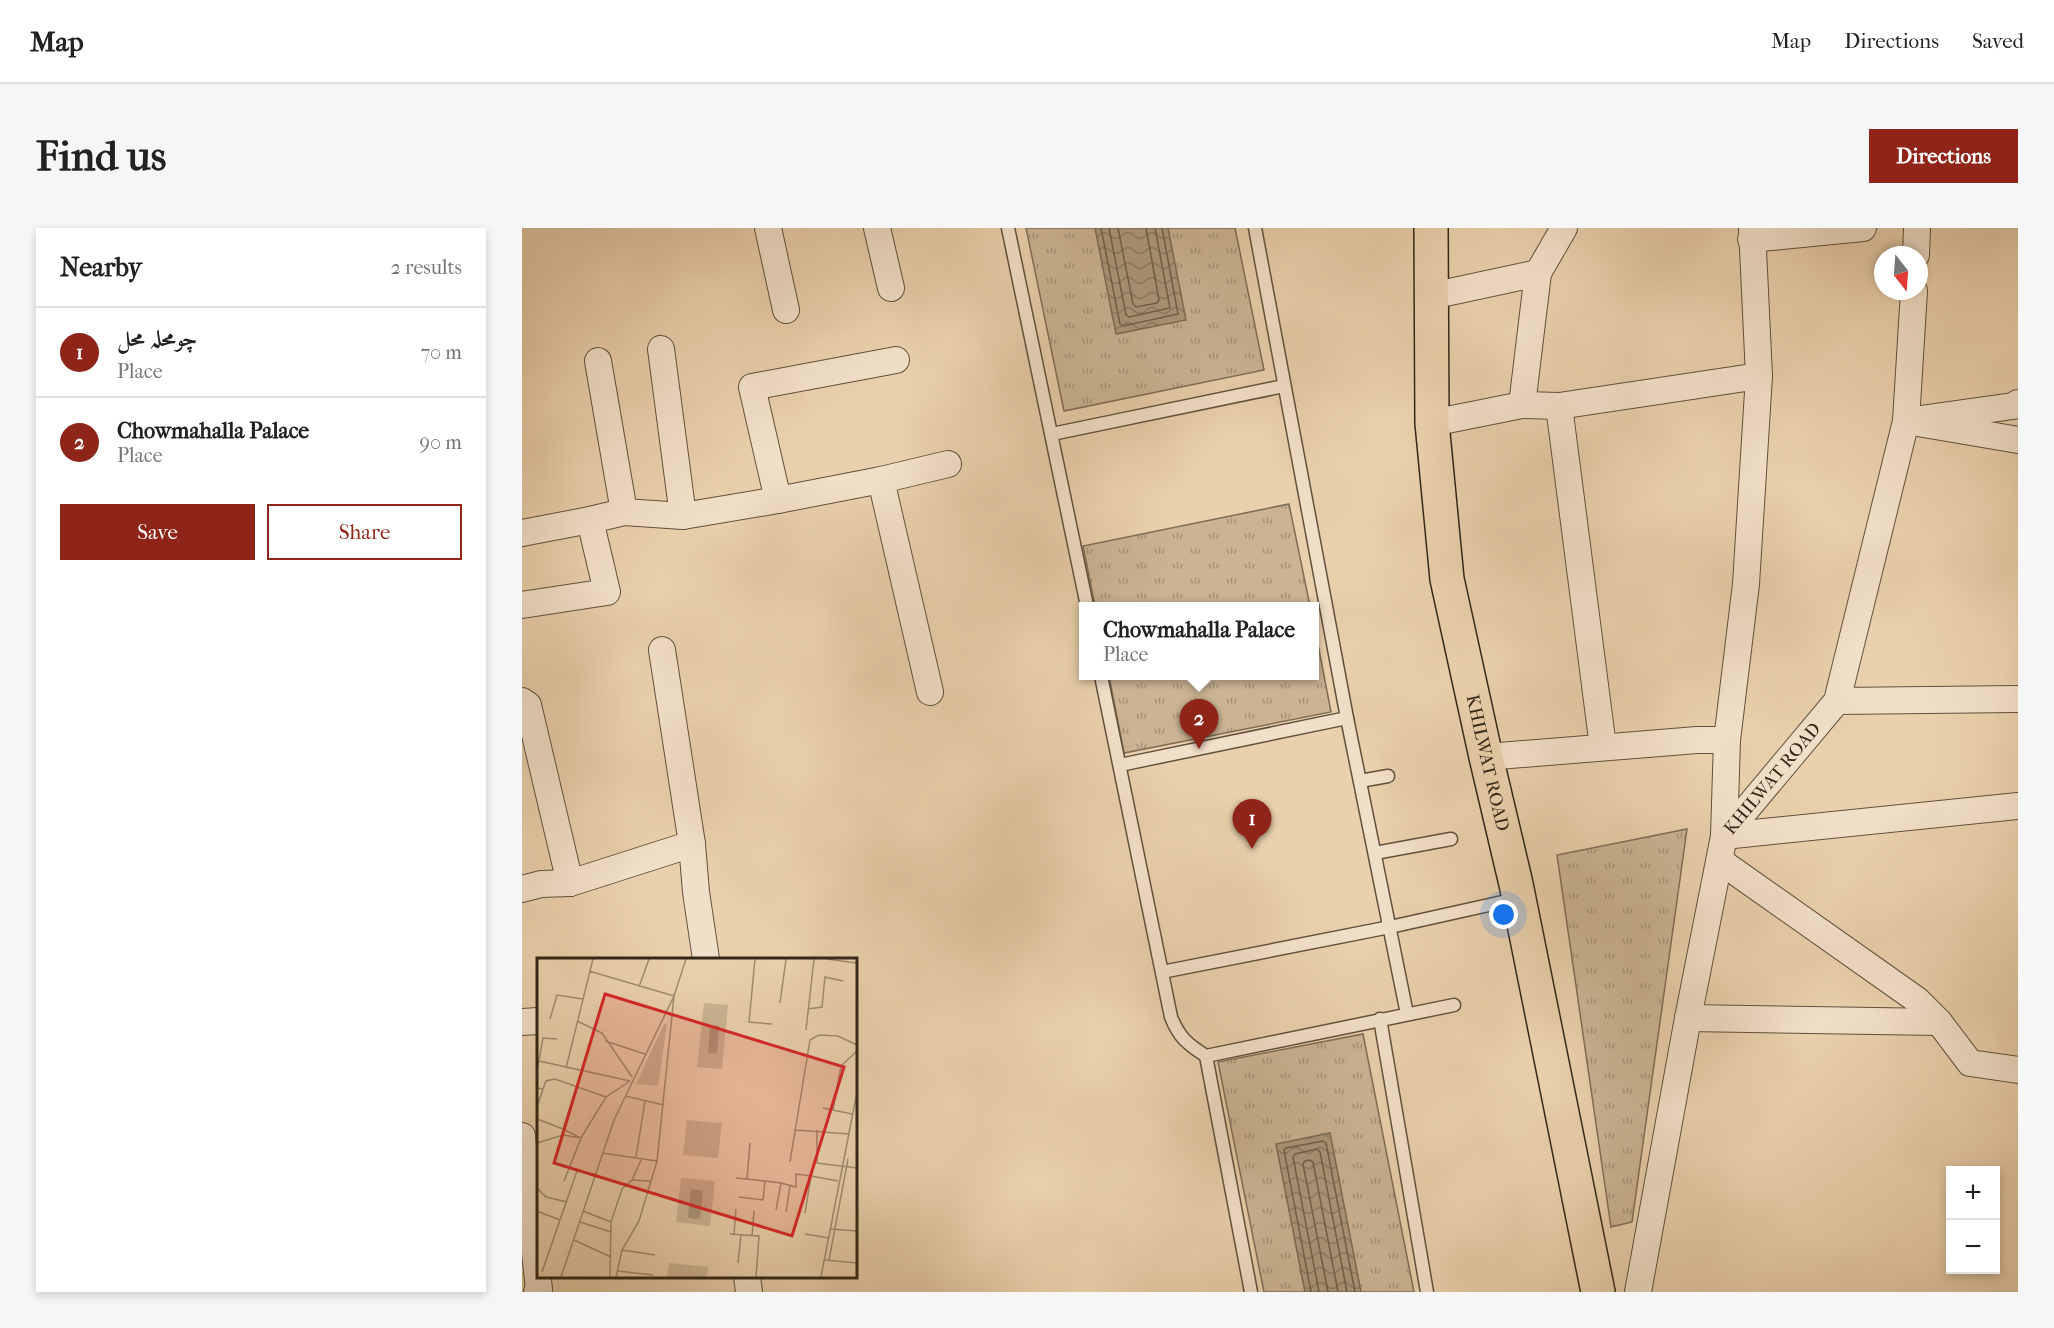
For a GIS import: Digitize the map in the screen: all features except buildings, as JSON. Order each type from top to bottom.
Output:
[{"type":"main road","name":"KHILWAT ROAD","points":[[1431,228],[1432,423],[1447,579],[1518,898],[1598,1292]]},
{"type":"street","points":[[768,228],[786,310]]},
{"type":"street","points":[[877,228],[891,288]]},
{"type":"street","points":[[1522,405],[1538,273],[1564,228]]},
{"type":"street","points":[[1863,228],[1752,233],[1759,376],[1746,584],[1727,740],[1724,836],[2018,806]]},
{"type":"street","points":[[1916,246],[1917,228]]},
{"type":"street","points":[[1431,296],[1538,273]]},
{"type":"street","name":"KHILWAT ROAD","points":[[1638,1292],[1724,836],[1837,701],[1906,421],[1913,300]]},
{"type":"street","points":[[661,349],[683,516]]},
{"type":"street","points":[[778,500],[752,387],[896,360]]},
{"type":"street","points":[[598,361],[624,512]]},
{"type":"street","points":[[1432,423],[1522,405],[1559,406],[1759,376]]},
{"type":"street","points":[[1906,421],[2013,406],[2018,403]]},
{"type":"street","points":[[1559,406],[1603,747]]},
{"type":"street","points":[[1906,421],[2018,440]]},
{"type":"street","points":[[522,533],[624,512],[683,516],[881,480],[948,464]]},
{"type":"street","points":[[881,480],[930,692]]},
{"type":"street","points":[[522,605],[607,592],[590,520]]},
{"type":"street","points":[[662,650],[692,844],[696,892],[706,958]]},
{"type":"street","points":[[1837,701],[2018,699]]},
{"type":"street","points":[[522,700],[528,705],[570,883]]},
{"type":"street","points":[[1485,757],[1697,740],[1727,740]]},
{"type":"street","points":[[522,889],[541,884],[570,883],[692,844]]},
{"type":"street","points":[[1720,861],[1917,1000],[1939,1022],[1970,1063],[2018,1070]]},
{"type":"street","points":[[1688,1018],[1939,1022]]},
{"type":"street","points":[[522,1022],[537,1021]]},
{"type":"street","points":[[522,1136],[537,1271]]},
{"type":"street","points":[[537,1292],[539,1289],[538,1277]]},
{"type":"street","points":[[747,1277],[749,1292]]},
{"type":"lane","points":[[1008,228],[1086,602]]},
{"type":"lane","points":[[1255,228],[1347,718],[1407,1014]]},
{"type":"lane","points":[[1052,434],[1284,386]]},
{"type":"lane","points":[[1102,680],[1171,1017],[1177,1033],[1191,1047],[1206,1056],[1454,1005]]},
{"type":"lane","points":[[1120,765],[1347,718]]},
{"type":"lane","points":[[1360,782],[1389,776]]},
{"type":"lane","points":[[1375,853],[1451,839]]},
{"type":"lane","points":[[1162,972],[1390,927],[1518,898]]},
{"type":"lane","points":[[1380,1019],[1427,1292]]},
{"type":"lane","points":[[1206,1056],[1251,1292]]},
{"type":"green space","points":[[1026,228],[1235,228],[1264,370],[1064,411]]},
{"type":"green space","points":[[1289,504],[1309,602],[1094,602],[1083,546]]},
{"type":"green space","points":[[1319,650],[1331,712],[1124,753],[1110,680],[1319,680]]},
{"type":"green space","points":[[1687,829],[1632,1222],[1611,1227],[1557,855]]},
{"type":"green space","points":[[1363,1034],[1414,1292],[1264,1292],[1218,1062]]},
{"type":"water","points":[[1095,228],[1168,228],[1186,320],[1116,334]]},
{"type":"water","points":[[1330,1133],[1361,1292],[1305,1292],[1276,1144]]},
{"type":"place","name":"Chowmahalla Palace","points":[[1199,749]]},
{"type":"place","name":"چومحلہ محل","points":[[1252,849]]}]
